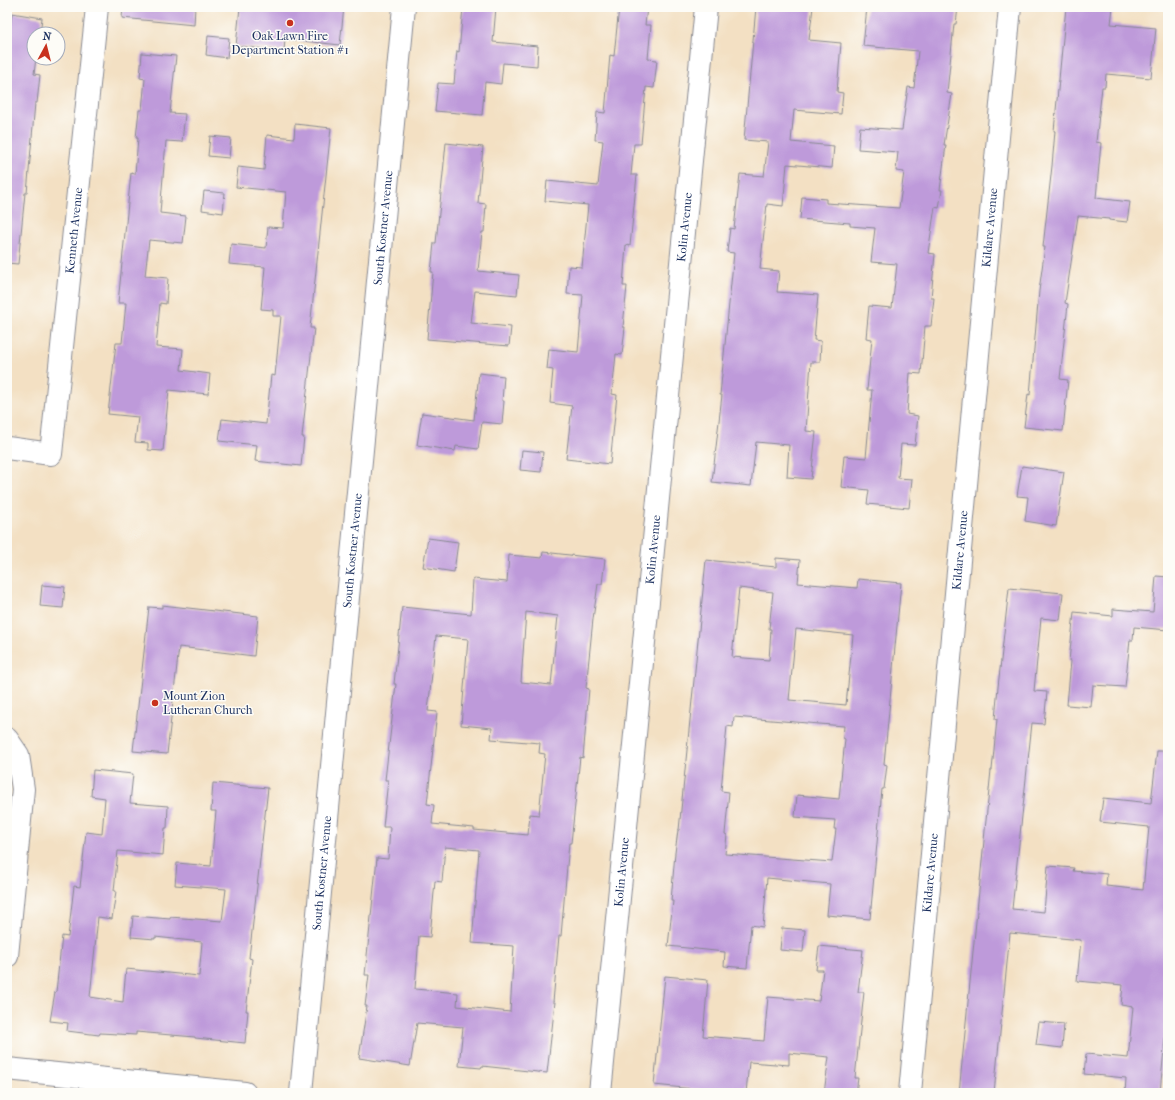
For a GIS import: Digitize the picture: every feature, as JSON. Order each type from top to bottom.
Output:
[{"type":"street","name":"Kenneth Avenue","points":[[7,448],[51,454],[97,7]]},
{"type":"street","name":"South Kostner Avenue","points":[[301,1093],[404,7]]},
{"type":"street","name":"Kolin Avenue","points":[[600,1093],[706,7]]},
{"type":"street","name":"Kildare Avenue","points":[[910,1093],[1010,7]]},
{"type":"street","points":[[7,956],[23,788],[18,755],[8,739]]},
{"type":"street","points":[[7,1069],[245,1093]]},
{"type":"building","points":[[123,7],[195,7],[194,25],[122,18]]},
{"type":"building","name":"Oak Lawn Fire Department Station #1","points":[[240,7],[344,7],[340,45],[285,39],[284,51],[236,46]]},
{"type":"building","points":[[463,7],[496,7],[493,42],[538,46],[537,66],[503,63],[501,84],[485,82],[482,115],[435,111],[438,83],[454,84],[457,51],[459,52]]},
{"type":"building","points":[[619,7],[647,7],[645,25],[651,25],[648,59],[657,60],[654,88],[646,87],[641,144],[634,144],[631,175],[637,175],[630,246],[626,245],[623,286],[627,286],[622,355],[616,354],[612,394],[617,395],[610,464],[566,459],[572,406],[550,403],[553,370],[547,369],[549,349],[578,352],[583,295],[567,294],[569,266],[582,267],[588,205],[545,201],[547,181],[598,186],[603,141],[595,140],[597,112],[605,113],[610,55],[614,56]]},
{"type":"building","points":[[756,7],[813,7],[809,40],[841,43],[837,92],[843,93],[841,114],[794,110],[791,142],[834,146],[832,168],[787,164],[783,206],[767,204],[760,269],[779,271],[777,292],[818,295],[814,340],[821,341],[820,362],[811,362],[806,431],[816,432],[811,479],[787,477],[789,445],[756,442],[751,486],[712,482],[722,395],[720,395],[734,253],[727,252],[730,228],[734,229],[740,174],[764,176],[768,142],[744,140]]},
{"type":"building","points":[[867,7],[958,7],[956,24],[954,24],[947,93],[952,94],[944,145],[946,145],[940,190],[942,190],[939,208],[935,207],[928,253],[935,254],[931,298],[934,298],[931,326],[925,326],[921,374],[910,373],[907,414],[918,416],[915,445],[901,444],[898,478],[912,479],[909,508],[867,504],[869,490],[841,487],[844,456],[866,458],[872,390],[867,390],[872,339],[866,338],[869,306],[892,308],[897,264],[871,262],[875,228],[850,226],[850,223],[800,219],[802,197],[826,199],[826,203],[899,208],[904,172],[896,171],[898,152],[858,149],[860,127],[902,130],[908,87],[914,88],[918,51],[863,46]]},
{"type":"building","points":[[1066,7],[1113,7],[1111,24],[1156,28],[1151,78],[1106,74],[1105,87],[1102,87],[1096,142],[1101,143],[1096,198],[1130,202],[1127,222],[1078,216],[1065,303],[1068,304],[1060,379],[1068,380],[1063,431],[1024,427],[1028,394],[1030,395],[1039,291],[1045,247],[1043,247],[1052,166]]},
{"type":"building","points":[[12,13],[42,18],[41,26],[26,26],[26,66],[35,66],[34,74],[40,75],[37,103],[35,103],[27,193],[25,193],[18,264],[7,263],[7,50]]},
{"type":"building","points":[[208,36],[229,38],[227,58],[206,55]]},
{"type":"building","points":[[142,53],[176,56],[170,113],[185,114],[182,142],[166,141],[160,213],[186,216],[183,243],[149,240],[145,276],[168,278],[166,304],[160,303],[156,347],[183,349],[181,370],[210,374],[208,394],[169,390],[163,451],[148,450],[148,443],[135,442],[138,417],[108,414],[116,343],[122,343],[126,303],[118,303],[131,173],[135,174],[138,138],[136,138],[139,110],[142,110],[145,79],[140,78]]},
{"type":"building","points":[[295,124],[331,128],[310,328],[314,328],[302,437],[304,437],[301,466],[255,461],[257,445],[219,441],[222,419],[266,424],[271,375],[275,376],[281,316],[273,316],[273,310],[261,309],[265,267],[229,264],[231,244],[266,248],[268,227],[283,228],[286,192],[236,187],[238,167],[264,170],[267,135],[294,138]]},
{"type":"building","points":[[210,136],[231,138],[229,158],[208,156]]},
{"type":"building","points":[[446,143],[483,147],[478,203],[486,204],[484,232],[482,232],[478,271],[519,275],[517,295],[475,291],[471,323],[511,327],[509,346],[427,339],[433,272],[431,272],[434,243],[436,243]]},
{"type":"building","points":[[204,191],[225,193],[223,213],[202,210]]},
{"type":"building","points":[[479,373],[504,376],[502,424],[482,422],[478,449],[456,446],[455,451],[417,445],[422,413],[474,420]]},
{"type":"building","points":[[522,450],[543,452],[541,472],[520,470]]},
{"type":"building","points":[[1022,466],[1064,472],[1056,526],[1025,521],[1028,497],[1017,496]]},
{"type":"building","points":[[428,538],[458,542],[454,572],[423,567]]},
{"type":"building","points":[[543,552],[605,559],[602,584],[598,584],[593,619],[586,688],[589,689],[583,758],[580,757],[571,843],[569,843],[561,936],[559,936],[553,1002],[555,1002],[547,1073],[482,1066],[481,1068],[459,1066],[463,1027],[417,1023],[410,1066],[359,1058],[367,1006],[365,1006],[369,975],[365,975],[377,858],[388,859],[390,827],[383,827],[388,780],[385,780],[396,684],[394,684],[402,607],[471,614],[473,579],[507,582],[509,555],[542,558]],"holes":[[[526,612],[558,616],[551,685],[521,682]],[[436,636],[468,639],[461,725],[492,728],[491,739],[540,743],[539,753],[545,754],[539,815],[530,814],[528,835],[432,824],[434,805],[427,804],[437,712],[428,711]],[[445,847],[479,850],[472,943],[514,946],[510,1012],[457,1006],[458,993],[415,989],[419,936],[430,937],[435,881],[442,882]]]},
{"type":"building","points":[[776,558],[800,560],[798,583],[857,588],[858,579],[901,583],[884,764],[887,765],[884,789],[882,789],[870,919],[827,915],[830,884],[767,878],[763,927],[751,925],[747,968],[724,966],[725,952],[668,946],[673,901],[671,901],[675,853],[679,830],[706,560],[776,567]],"holes":[[[739,588],[773,592],[769,629],[771,629],[769,660],[732,657]],[[796,629],[853,635],[846,705],[789,700]],[[734,717],[844,726],[843,738],[845,739],[839,799],[797,795],[795,817],[835,820],[834,829],[836,829],[832,862],[725,854],[727,835],[725,834],[729,792],[721,791],[727,726],[733,727]]]},
{"type":"building","points":[[1156,576],[1168,577],[1168,630],[1134,627],[1133,640],[1130,640],[1125,687],[1093,685],[1091,707],[1067,705],[1071,661],[1069,661],[1074,612],[1113,616],[1113,609],[1153,612]]},
{"type":"building","points":[[42,585],[65,587],[63,608],[40,606]]},
{"type":"building","points":[[1009,588],[1063,593],[1060,620],[1041,618],[1034,691],[1047,692],[1044,724],[1032,723],[1012,909],[1044,912],[1048,866],[1074,868],[1073,871],[1107,874],[1106,886],[1143,890],[1149,827],[1100,822],[1103,798],[1151,803],[1157,751],[1168,751],[1168,1004],[1160,1093],[1125,1093],[1126,1078],[1084,1074],[1086,1054],[1128,1058],[1133,1007],[1121,1005],[1123,985],[1077,981],[1081,940],[1010,933],[994,1093],[959,1093]]},
{"type":"building","name":"Mount Zion Lutheran Church","points":[[162,605],[258,616],[254,656],[179,647],[167,754],[133,751],[149,607],[162,608]]},
{"type":"building","points":[[93,770],[133,774],[130,803],[168,806],[167,828],[165,828],[163,855],[118,851],[114,891],[116,891],[112,919],[98,917],[90,997],[123,1002],[126,969],[199,976],[202,942],[155,937],[155,939],[131,937],[133,916],[222,921],[226,889],[175,885],[177,863],[211,866],[216,811],[211,811],[213,783],[268,788],[249,958],[252,959],[246,1011],[248,1011],[245,1043],[136,1032],[136,1035],[100,1033],[99,1035],[67,1031],[68,1023],[50,1021],[56,992],[62,936],[68,937],[74,886],[80,887],[86,832],[102,834],[105,798],[91,796]]},
{"type":"building","points":[[782,928],[805,930],[803,952],[780,950]]},
{"type":"building","points":[[819,946],[863,950],[858,992],[864,992],[855,1078],[858,1078],[856,1093],[824,1093],[829,1057],[789,1053],[789,1065],[749,1062],[746,1093],[722,1093],[723,1092],[654,1085],[665,976],[708,980],[703,1036],[764,1041],[768,997],[819,1001],[823,970],[816,970]]},
{"type":"building","points":[[1039,1022],[1064,1024],[1062,1048],[1036,1045]]},
{"type":"place","name":"Oak Lawn Fire Department Station #1","points":[[290,23]]},
{"type":"place","name":"Mount Zion Lutheran Church","points":[[155,703]]}]
